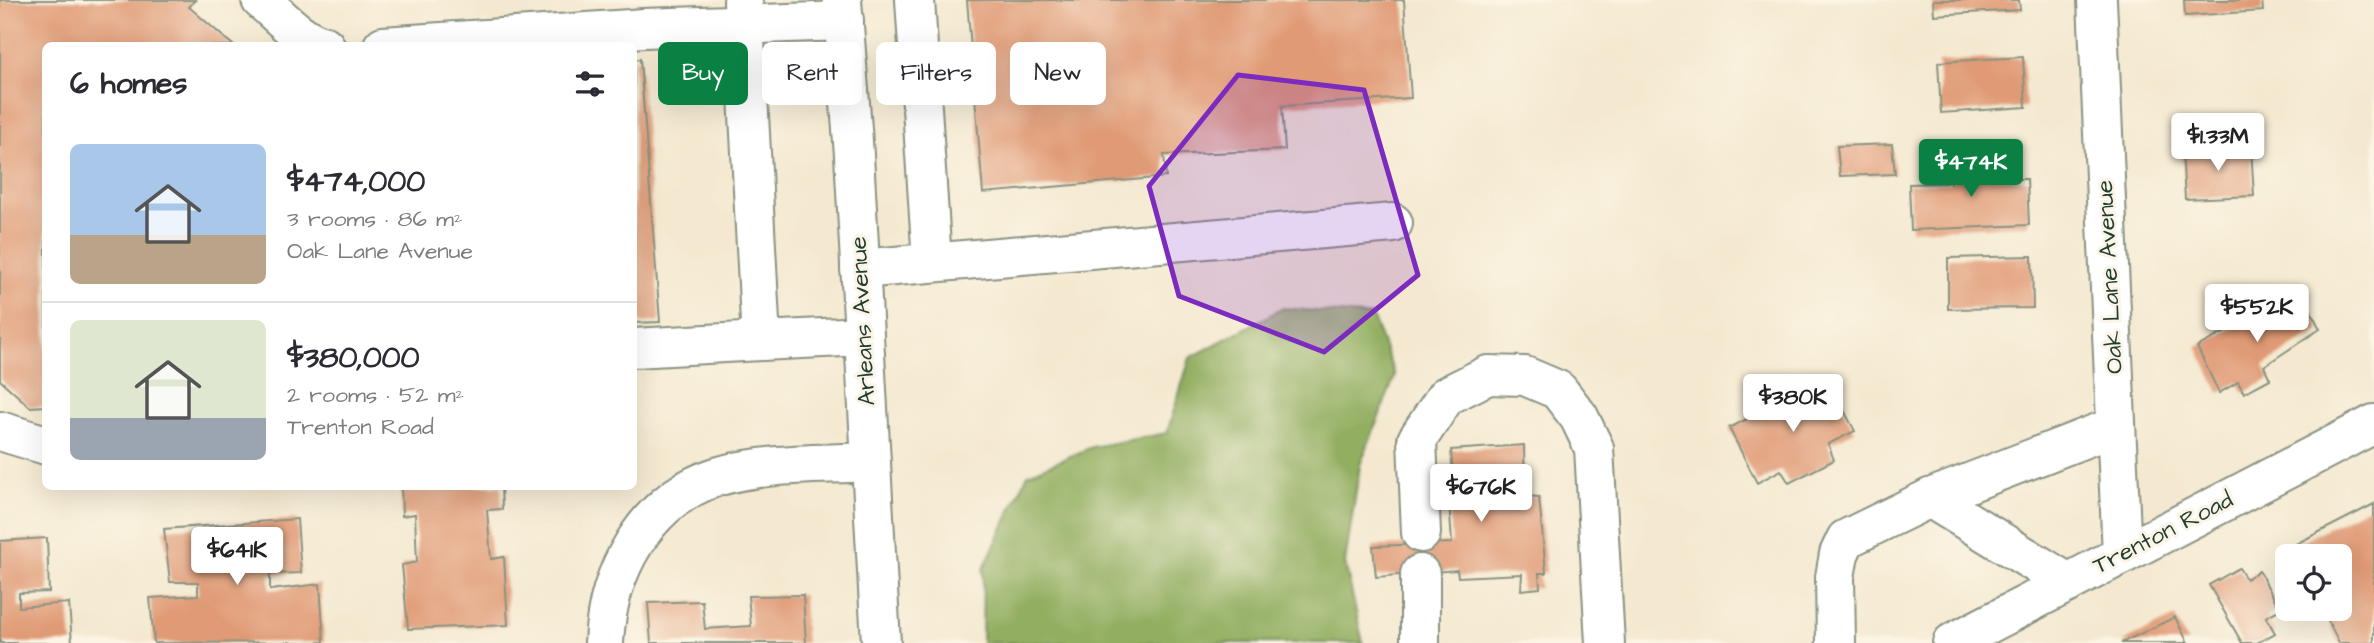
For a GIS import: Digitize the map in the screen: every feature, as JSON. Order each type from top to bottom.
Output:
[{"type":"street","points":[[261,0],[312,42]]},
{"type":"street","points":[[915,0],[932,262]]},
{"type":"street","name":"Oak Lane Avenue","points":[[2097,0],[2122,555]]},
{"type":"street","points":[[441,42],[645,28],[744,13],[843,10]]},
{"type":"street","name":"Arleans Avenue","points":[[843,10],[881,643]]},
{"type":"street","points":[[744,13],[761,341]]},
{"type":"street","points":[[860,269],[1393,223]]},
{"type":"street","points":[[637,348],[864,337]]},
{"type":"street","points":[[1421,533],[1417,440],[1446,396],[1488,375],[1525,376],[1558,390],[1579,417],[1594,448],[1605,643]]},
{"type":"street","name":"Trenton Road","points":[[1952,643],[2374,424]]},
{"type":"street","points":[[1836,643],[1835,578],[1839,554],[1846,539],[1930,498],[2116,426]]},
{"type":"street","points":[[0,431],[42,444]]},
{"type":"street","points":[[604,643],[605,617],[624,557],[643,528],[679,495],[715,478],[760,468],[870,463]]},
{"type":"street","points":[[1930,498],[2068,583]]},
{"type":"street","points":[[1420,574],[1420,643]]},
{"type":"highlighted area","points":[[1238,75],[1364,90],[1418,275],[1324,352],[1179,296],[1149,186]]},
{"type":"green space","points":[[1283,308],[1372,316],[1395,376],[1360,465],[1345,563],[1363,643],[982,643],[983,570],[1028,474],[1092,447],[1167,433],[1190,358]]},
{"type":"building","points":[[0,0],[195,0],[189,7],[229,42],[42,42],[42,406],[30,407],[0,380]]},
{"type":"building","points":[[967,0],[1404,0],[1411,98],[1282,106],[1285,150],[1164,155],[1166,177],[983,193],[976,105],[996,105],[996,42],[970,42]]},
{"type":"building","points":[[1933,0],[2019,0],[2020,10],[1934,15]]},
{"type":"building","points":[[2184,0],[2262,0],[2263,11],[2185,16]]},
{"type":"building","points":[[2023,57],[2026,107],[1941,113],[1938,62]]},
{"type":"building","points":[[640,59],[660,322],[637,323],[637,60]]},
{"type":"building","points":[[1892,144],[1895,174],[1840,176],[1837,146]]},
{"type":"building","points":[[2251,147],[2254,196],[2185,199],[2182,151]]},
{"type":"building","points":[[2014,162],[2015,179],[2027,179],[2029,225],[1911,230],[1909,184],[1951,183],[1950,165]]},
{"type":"building","points":[[2032,256],[2033,308],[1948,309],[1948,258]]},
{"type":"building","points":[[2301,292],[2320,329],[2264,366],[2270,379],[2244,393],[2238,382],[2219,393],[2197,347]]},
{"type":"building","points":[[1827,379],[1855,431],[1828,444],[1834,460],[1789,483],[1781,470],[1757,483],[1729,428]]},
{"type":"building","points":[[1524,445],[1525,496],[1539,497],[1546,573],[1539,573],[1540,588],[1521,590],[1522,574],[1458,577],[1457,570],[1376,577],[1373,546],[1452,543],[1449,501],[1455,500],[1451,450]]},
{"type":"building","points":[[401,490],[501,490],[502,509],[487,510],[491,559],[504,557],[508,625],[408,629],[402,565],[417,562],[415,514],[402,516]]},
{"type":"building","points":[[2374,504],[2374,643],[2339,643],[2328,621],[2352,621],[2352,544],[2296,544]]},
{"type":"building","points":[[297,519],[301,573],[270,574],[270,590],[320,584],[324,642],[154,643],[150,598],[198,595],[198,582],[170,582],[164,529]]},
{"type":"building","points":[[47,538],[49,592],[19,593],[19,607],[69,603],[72,643],[0,643],[0,541]]},
{"type":"building","points":[[2239,568],[2246,579],[2259,571],[2275,600],[2275,612],[2266,617],[2275,633],[2257,643],[2242,643],[2209,585]]},
{"type":"building","points":[[803,595],[806,643],[651,643],[648,603],[702,601],[705,629],[751,626],[748,596]]},
{"type":"building","points":[[2175,617],[2188,643],[2121,643]]}]
